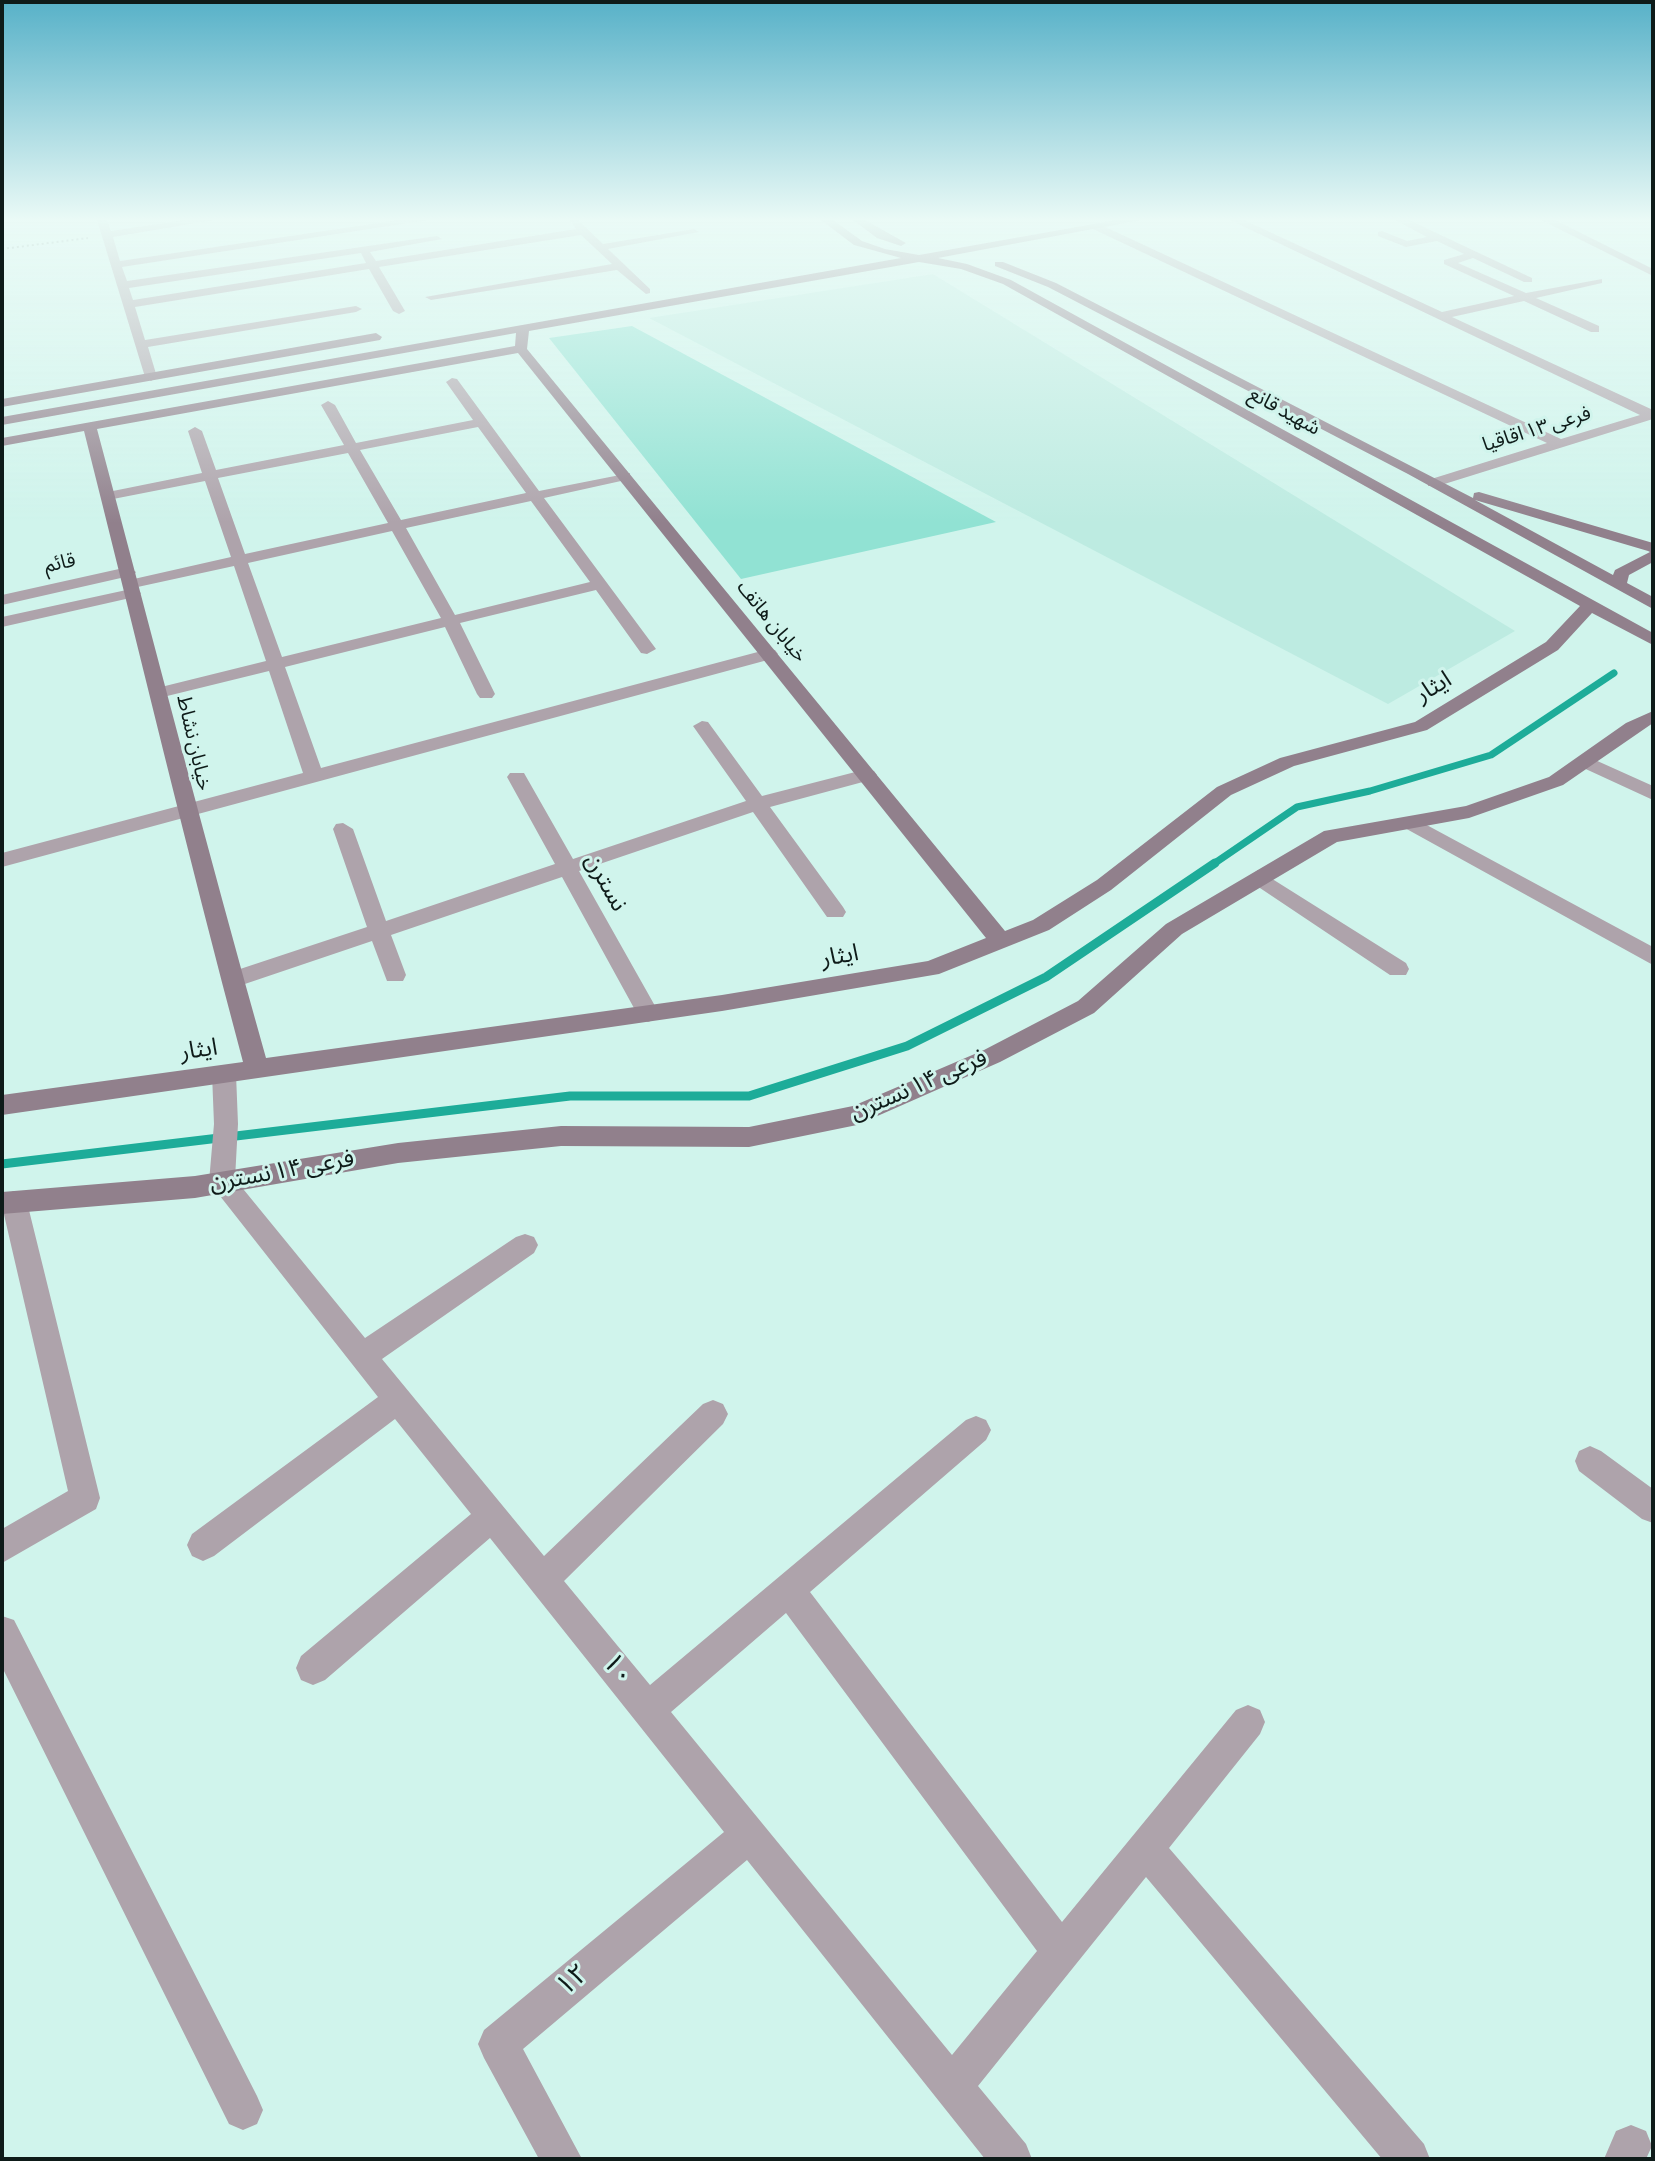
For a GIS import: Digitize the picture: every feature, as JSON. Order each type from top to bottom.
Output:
[{"type":"street","points":[[134,321],[151,377]]},
{"type":"street","points":[[142,344],[284,321]]},
{"type":"street","points":[[2,421],[559,321]]},
{"type":"street","name":"شهید قانع","points":[[1074,321],[1653,640]]},
{"type":"street","name":"شهید قانع","points":[[1119,321],[1433,483],[1653,604]]},
{"type":"street","points":[[1297,321],[1560,444]]},
{"type":"street","points":[[1450,321],[1652,415]]},
{"type":"street","points":[[1577,321],[1595,329]]},
{"type":"street","points":[[2,442],[521,349],[523,327]]},
{"type":"street","points":[[2,403],[382,336]]},
{"type":"street","name":"خیابان هاتف","points":[[521,349],[1001,941]]},
{"type":"street","points":[[452,382],[647,649]]},
{"type":"street","points":[[328,405],[451,622],[486,694]]},
{"type":"street","name":"فرعی ۱۳ اقاقیا","points":[[1433,483],[1652,415]]},
{"type":"street","points":[[108,496],[481,422]]},
{"type":"street","name":"خیابان نشاط","points":[[89,426],[159,693],[186,811],[257,1069]]},
{"type":"street","points":[[195,431],[314,776]]},
{"type":"street","points":[[2,622],[130,583],[625,476]]},
{"type":"street","points":[[1433,483],[1653,548]]},
{"type":"street","points":[[1619,585],[1621,573],[1653,556]]},
{"type":"street","name":"قائم","points":[[2,600],[130,583]]},
{"type":"street","points":[[159,693],[599,584]]},
{"type":"street","name":"ایثار","points":[[2,1105],[648,1013],[931,968],[1041,925],[1104,885],[1224,791],[1287,762],[1421,726],[1552,646],[1591,605]]},
{"type":"street","points":[[2,860],[769,654]]},
{"type":"street","name":"فرعی ۱۴ نسترن","points":[[8,1202],[223,1172],[561,1136],[749,1137],[857,1115],[992,1056],[1086,1007],[1174,929],[1331,836],[1469,812],[1556,781],[1653,716]]},
{"type":"street","points":[[702,726],[835,912]]},
{"type":"street","points":[[1584,761],[1653,794]]},
{"type":"street","points":[[233,980],[379,928],[760,803],[867,775]]},
{"type":"street","name":"نسترن","points":[[517,777],[648,1013]]},
{"type":"street","points":[[1410,822],[1653,957]]},
{"type":"street","points":[[343,829],[395,975]]},
{"type":"street","points":[[1258,877],[1398,969]]},
{"type":"street","points":[[223,1172],[226,1124],[224,1074]]},
{"type":"street","name":"۱۰","points":[[223,1172],[397,1400],[1011,2159]]},
{"type":"street","points":[[2,1547],[85,1498],[8,1202]]},
{"type":"street","points":[[362,1356],[525,1245]]},
{"type":"street","points":[[203,1545],[397,1400]]},
{"type":"street","points":[[543,1579],[713,1414]]},
{"type":"street","points":[[648,1709],[976,1430]]},
{"type":"street","points":[[1590,1461],[1653,1508]]},
{"type":"street","points":[[313,1668],[492,1516]]},
{"type":"street","points":[[789,1590],[1061,1952]]},
{"type":"street","points":[[2,1632],[243,2110]]},
{"type":"street","points":[[952,2086],[1248,1722]]},
{"type":"street","name":"۱۲","points":[[561,2159],[498,2044],[749,1835]]},
{"type":"street","points":[[1145,1848],[1409,2159]]},
{"type":"shaded area","points":[[654,321],[1009,321],[1515,631],[1388,704]]},
{"type":"green space","points":[[632,326],[996,522],[741,579],[549,338]]},
{"type":"waterway","points":[[1212,865],[1297,807],[1370,791],[1491,755],[1614,673]]},
{"type":"waterway","points":[[2,1164],[570,1096],[749,1096],[907,1046],[1046,977],[1215,863]]}]
